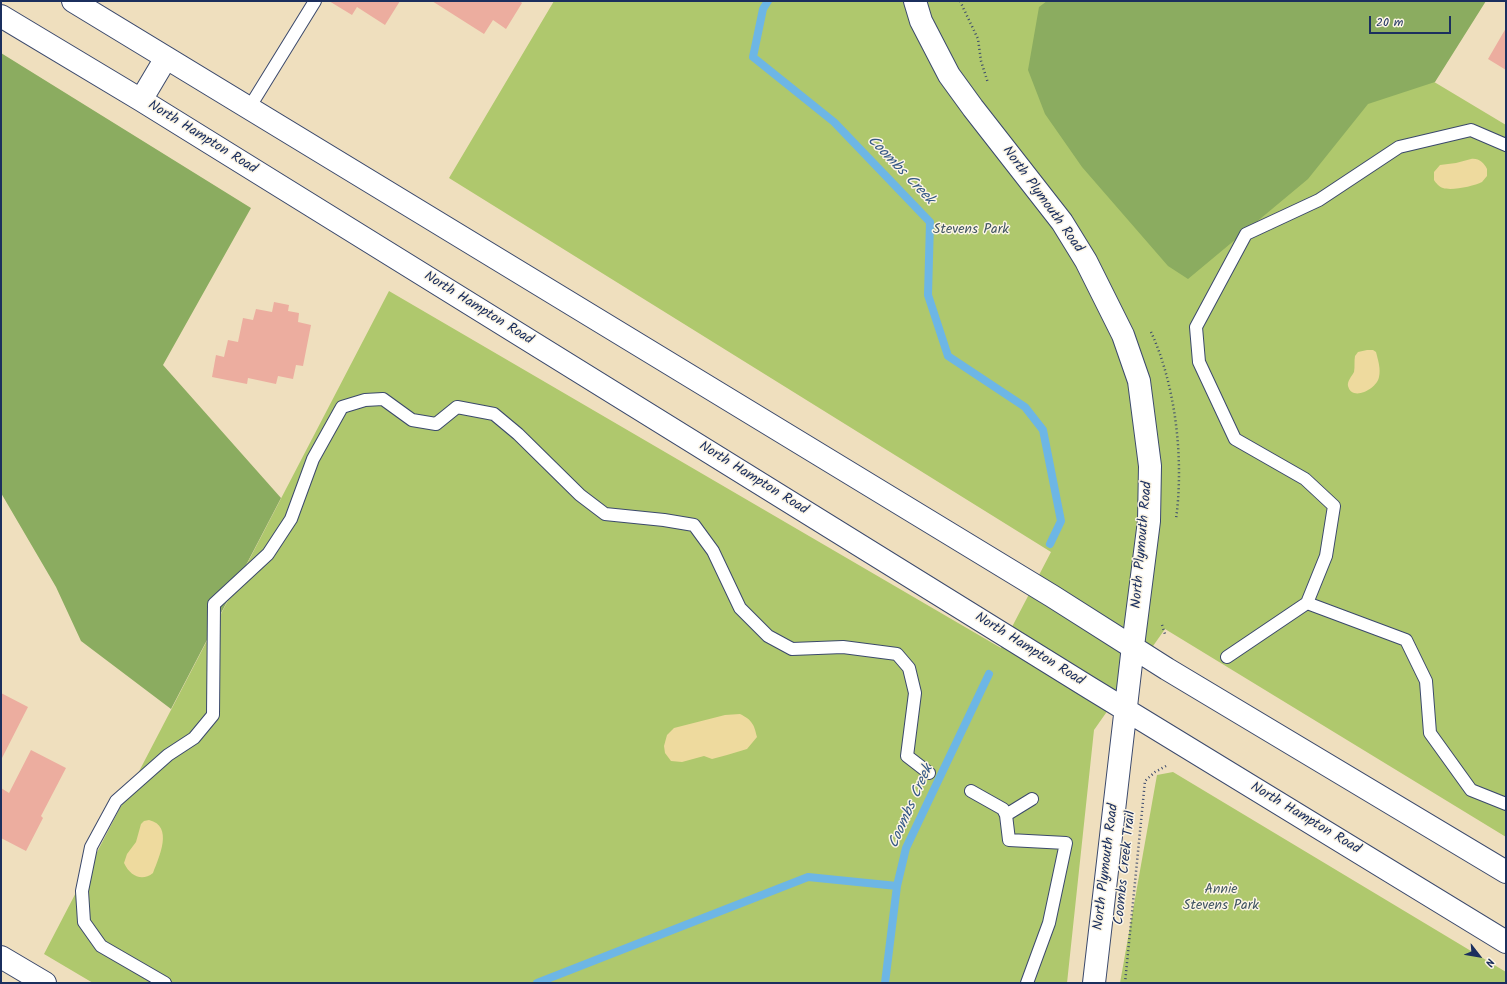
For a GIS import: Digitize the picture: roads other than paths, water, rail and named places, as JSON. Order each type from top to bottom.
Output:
[{"type":"main road","points":[[73,1],[1133,646],[1167,669],[1506,872]]},
{"type":"main road","name":"North Plymouth Road","points":[[915,1],[921,21],[949,75],[1062,222],[1086,260],[1123,335],[1139,381],[1150,466],[1149,521],[1125,709],[1094,983]]},
{"type":"main road","name":"North Hampton Road","points":[[1,16],[140,100],[1125,709],[1506,942]]},
{"type":"main road","points":[[140,100],[166,58]]},
{"type":"main road","points":[[1,957],[45,983]]},
{"type":"lane","points":[[249,108],[316,1]]},
{"type":"lane","points":[[1227,657],[1307,603],[1326,556],[1334,506],[1305,478],[1235,439],[1199,362],[1196,327],[1246,234],[1319,200],[1399,147],[1471,130],[1506,145]]},
{"type":"lane","points":[[165,983],[101,946],[84,922],[82,891],[92,847],[116,801],[168,755],[194,738],[213,715],[214,604],[268,554],[290,519],[313,459],[342,407],[365,400],[384,399],[412,420],[436,424],[457,407],[494,414],[518,434],[580,495],[604,514],[664,520],[694,525],[713,552],[740,608],[768,636],[792,649],[843,647],[897,654],[909,668],[915,693],[907,756],[929,773]]},
{"type":"lane","points":[[1307,603],[1406,640],[1426,681],[1430,733],[1471,790],[1506,804]]},
{"type":"lane","points":[[971,792],[1003,809],[1006,815],[1009,840],[1066,844],[1049,923],[1027,983]]},
{"type":"lane","points":[[1006,815],[1032,799]]},
{"type":"waterway","name":"Coombs Creek","points":[[768,1],[763,9],[753,57],[834,122],[930,222],[928,295],[948,356],[1025,407],[1043,430],[1061,521],[1050,544]]},
{"type":"waterway","name":"Coombs Creek","points":[[885,983],[897,886],[906,848],[989,674]]},
{"type":"waterway","points":[[537,983],[808,877],[897,886]]},
{"type":"park label","name":"Stevens Park","points":[[971,231]]},
{"type":"park label","name":"Annie Stevens Park","points":[[1221,900]]}]
